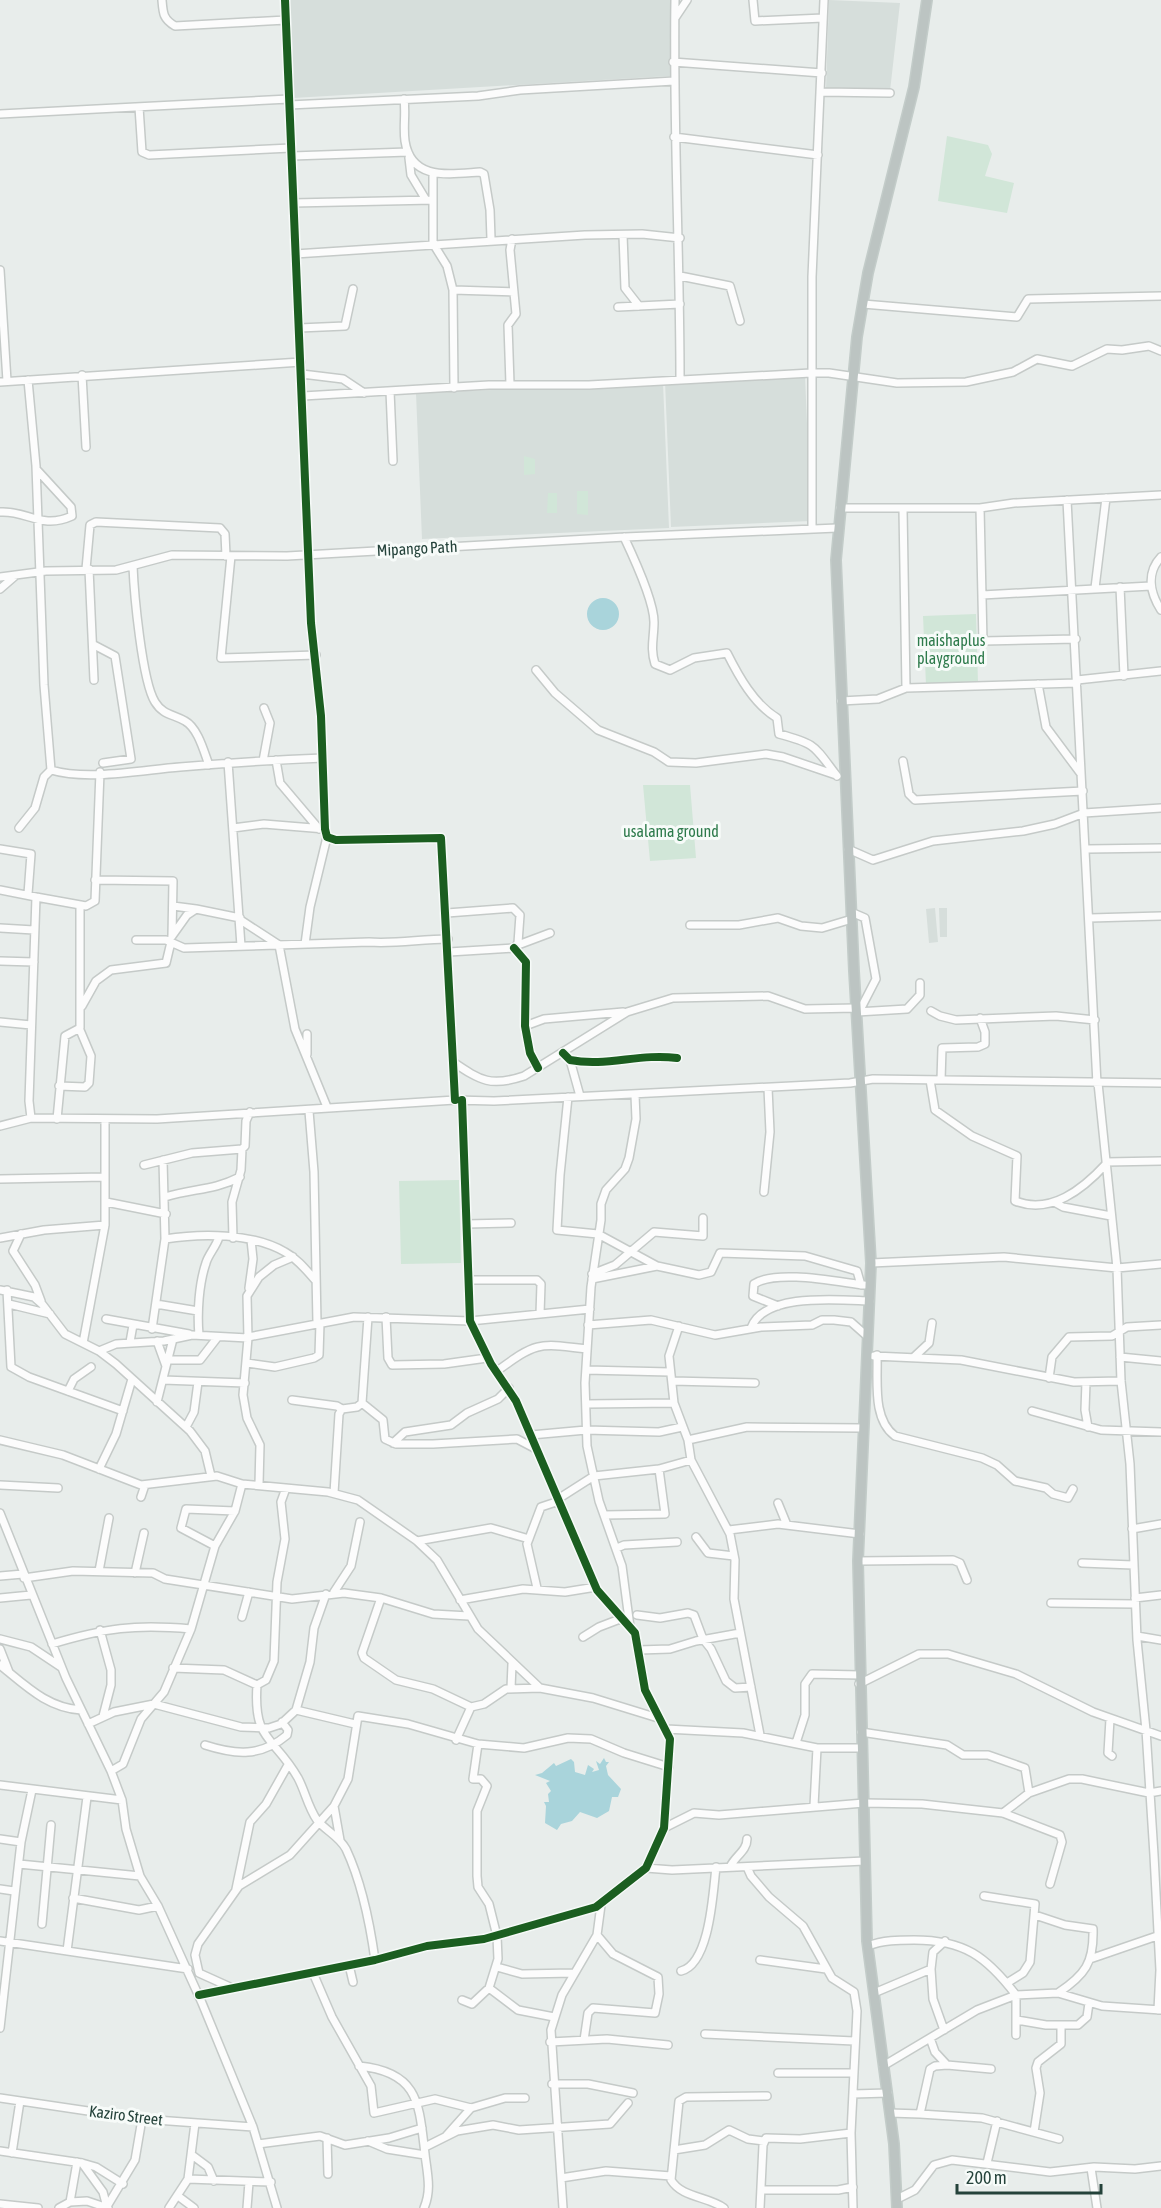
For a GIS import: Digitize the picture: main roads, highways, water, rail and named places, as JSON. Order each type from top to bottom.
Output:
[{"type":"highway","points":[[897,2204],[888,2093],[868,1946],[859,1679],[858,1561],[863,1428],[872,1356],[868,1337],[870,1301],[865,1285],[871,1263],[859,1082],[848,849],[841,777],[837,528],[851,376],[863,304],[908,119],[920,57],[927,0]]},
{"type":"water","points":[[603,598],[614,603],[619,614],[614,625],[603,630],[592,625],[587,614],[592,603]]},
{"type":"water","points":[[604,1758],[606,1762],[609,1762],[606,1766],[608,1775],[621,1789],[618,1797],[612,1797],[609,1811],[597,1818],[580,1812],[572,1821],[561,1824],[557,1830],[545,1823],[546,1806],[544,1802],[549,1802],[548,1794],[551,1791],[546,1783],[550,1781],[535,1775],[542,1773],[554,1763],[556,1766],[571,1759],[574,1762],[575,1772],[585,1775],[588,1765],[594,1769],[592,1772],[599,1770],[596,1761],[600,1764]]},
{"type":"park label","name":"maishaplus playground","points":[[951,649]]},
{"type":"park label","name":"usalama ground","points":[[671,831]]}]
